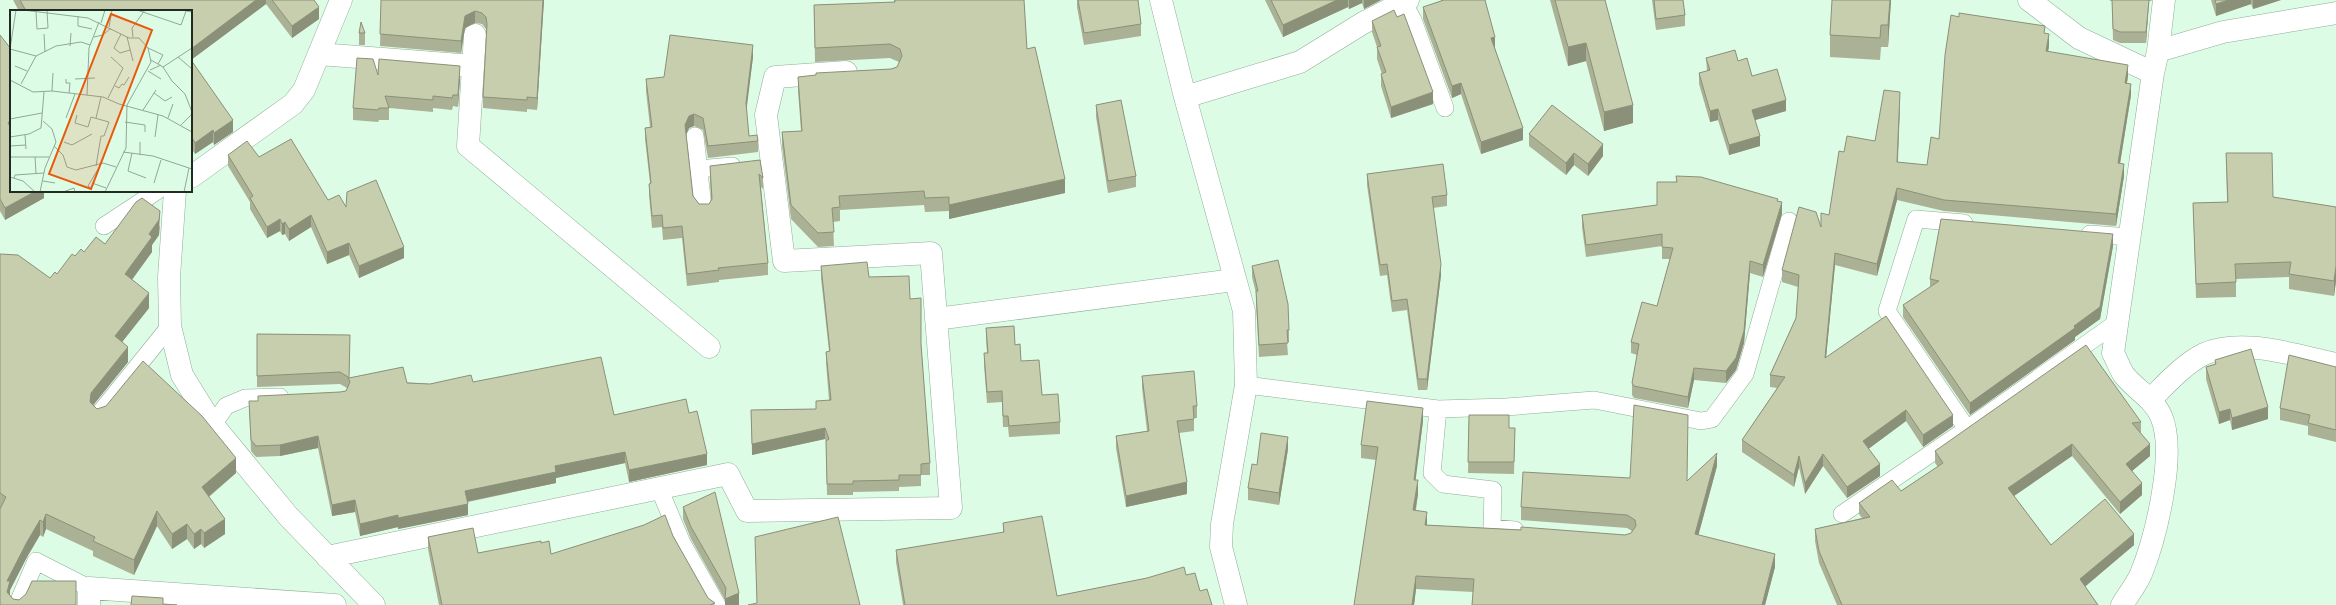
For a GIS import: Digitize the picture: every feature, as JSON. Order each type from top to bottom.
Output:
[{"type":"street","points":[[192,176],[293,104],[304,90],[342,0]]},
{"type":"street","points":[[1161,0],[1185,98],[1234,280],[1244,311],[1246,385],[1222,524],[1221,547],[1236,605]]},
{"type":"street","points":[[1185,98],[1300,62],[1363,22],[1404,0]]},
{"type":"street","points":[[2029,0],[2079,38],[2153,73]]},
{"type":"street","points":[[2122,605],[2140,574],[2155,526],[2164,484],[2167,438],[2161,416],[2151,399],[2124,375],[2113,353],[2116,323],[2153,73],[2158,51],[2164,0]]},
{"type":"street","points":[[2158,51],[2223,32],[2336,13]]},
{"type":"street","points":[[475,35],[468,146],[709,347]]},
{"type":"street","points":[[319,54],[473,66]]},
{"type":"street","points":[[327,557],[728,474],[747,511],[951,508],[931,253],[784,261],[759,162],[766,115],[774,77],[866,71]]},
{"type":"street","points":[[175,192],[169,277],[170,326],[182,375],[213,425],[288,516],[374,605]]},
{"type":"street","points":[[936,319],[1234,280]]},
{"type":"street","points":[[2151,399],[2188,365],[2204,354],[2229,348],[2262,349],[2336,364]]},
{"type":"street","points":[[89,597],[335,605]]},
{"type":"lane","points":[[1404,0],[1413,20],[1445,108]]},
{"type":"lane","points":[[695,136],[703,207]]},
{"type":"lane","points":[[698,169],[759,162]]},
{"type":"lane","points":[[104,226],[155,192]]},
{"type":"lane","points":[[1967,429],[1887,311],[1916,219],[1979,224]]},
{"type":"lane","points":[[1246,385],[1438,409],[1506,407],[1594,400],[1701,421],[1712,419],[1745,374],[1789,221]]},
{"type":"lane","points":[[2074,232],[2129,237]]},
{"type":"lane","points":[[1842,514],[1967,429],[2116,323]]},
{"type":"lane","points":[[99,414],[170,326]]},
{"type":"lane","points":[[213,425],[226,406],[245,398],[292,396]]},
{"type":"lane","points":[[1438,409],[1432,473],[1443,484],[1493,490],[1492,528],[1532,531]]},
{"type":"lane","points":[[659,488],[682,543],[717,605]]},
{"type":"lane","points":[[17,605],[36,561],[89,597]]},
{"type":"building","points":[[20,0],[256,0],[192,48],[192,10],[25,10]]},
{"type":"building","points":[[272,0],[314,0],[319,7],[292,26]]},
{"type":"building","points":[[381,0],[543,0],[537,98],[527,97],[527,100],[483,97],[487,24],[486,17],[482,13],[475,11],[465,16],[461,41],[380,34]]},
{"type":"building","points":[[895,0],[1024,0],[1027,49],[1035,47],[1065,179],[949,205],[949,197],[925,198],[924,191],[839,196],[840,207],[832,208],[834,232],[818,233],[791,205],[782,132],[802,131],[798,77],[816,75],[816,73],[891,69],[897,67],[902,56],[900,49],[890,44],[815,48],[814,5],[895,2]]},
{"type":"building","points":[[1078,0],[1138,0],[1141,24],[1084,33]]},
{"type":"building","points":[[1271,0],[1337,0],[1283,25]]},
{"type":"building","points":[[1444,0],[1485,0],[1495,37],[1491,38],[1523,128],[1481,142],[1461,83],[1452,86],[1423,7]]},
{"type":"building","points":[[1555,0],[1605,0],[1633,105],[1604,112],[1586,43],[1568,47]]},
{"type":"building","points":[[1654,0],[1683,0],[1685,15],[1656,19]]},
{"type":"building","points":[[1832,0],[1890,0],[1888,25],[1881,25],[1880,38],[1830,35]]},
{"type":"building","points":[[2112,0],[2149,0],[2146,32],[2120,32],[2113,29]]},
{"type":"building","points":[[2215,0],[2229,0],[2216,4]]},
{"type":"building","points":[[1394,10],[1397,17],[1404,14],[1433,92],[1391,107],[1381,74],[1386,72],[1377,47],[1381,46],[1372,21]]},
{"type":"building","points":[[1959,13],[2045,26],[2044,33],[2049,34],[2046,51],[2128,65],[2125,83],[2131,84],[2118,163],[2124,164],[2116,214],[1944,200],[1897,188],[1877,264],[1835,253],[1825,358],[1886,316],[1953,415],[1923,435],[1906,410],[1863,441],[1880,464],[1847,487],[1823,454],[1805,483],[1799,456],[1794,475],[1742,440],[1785,377],[1770,375],[1796,318],[1799,275],[1782,270],[1799,207],[1816,212],[1821,227],[1821,213],[1829,215],[1839,151],[1844,152],[1847,136],[1875,141],[1884,90],[1900,92],[1897,162],[1927,165],[1931,137],[1939,139],[1945,55],[1951,15],[1959,17]]},
{"type":"building","points":[[361,22],[365,33],[359,33]]},
{"type":"building","points":[[0,35],[10,48],[10,120],[8,123],[10,126],[10,192],[34,192],[5,208],[0,199]]},
{"type":"building","points":[[670,35],[753,45],[746,103],[749,136],[757,135],[758,141],[708,146],[703,118],[694,114],[689,116],[685,125],[693,196],[699,204],[709,204],[712,199],[710,166],[760,160],[763,178],[759,174],[768,263],[718,268],[719,270],[687,274],[682,226],[663,228],[662,215],[652,216],[649,184],[651,183],[645,128],[652,127],[646,79],[664,77]]},
{"type":"building","points":[[1735,50],[1738,61],[1747,58],[1752,76],[1777,69],[1786,100],[1752,110],[1760,136],[1729,145],[1718,109],[1710,111],[1699,73],[1710,70],[1706,58]]},
{"type":"building","points":[[357,58],[373,59],[378,75],[379,59],[460,66],[458,95],[453,95],[452,98],[433,96],[433,100],[385,96],[389,108],[379,108],[378,110],[353,108]]},
{"type":"building","points":[[192,61],[233,120],[214,133],[213,130],[195,143],[192,138]]},
{"type":"building","points":[[1121,100],[1136,176],[1108,181],[1096,105]]},
{"type":"building","points":[[1552,105],[1603,144],[1588,164],[1574,153],[1566,163],[1529,134]]},
{"type":"building","points":[[291,139],[328,200],[339,195],[346,207],[347,192],[376,180],[404,247],[359,266],[349,243],[327,252],[311,215],[289,229],[285,222],[282,224],[280,219],[267,227],[250,198],[253,196],[228,155],[247,141],[259,157]]},
{"type":"building","points":[[2226,153],[2272,153],[2273,197],[2336,207],[2336,266],[2334,281],[2289,274],[2291,262],[2235,264],[2236,282],[2196,284],[2193,203],[2228,202]]},
{"type":"building","points":[[1443,164],[1447,195],[1432,197],[1441,264],[1427,379],[1418,379],[1407,299],[1392,301],[1387,264],[1380,265],[1367,174]]},
{"type":"building","points":[[1676,176],[1701,177],[1778,199],[1777,201],[1782,202],[1763,265],[1750,261],[1744,331],[1736,358],[1726,371],[1694,368],[1688,397],[1634,386],[1632,383],[1639,344],[1631,342],[1642,302],[1657,306],[1673,248],[1662,247],[1662,234],[1586,245],[1582,215],[1657,205],[1657,182],[1677,182]]},
{"type":"building","points":[[142,198],[160,211],[159,220],[149,234],[152,237],[125,274],[149,293],[115,336],[128,347],[91,393],[90,402],[97,409],[106,406],[143,361],[202,416],[236,458],[202,487],[225,519],[204,533],[201,529],[194,534],[187,524],[172,534],[157,511],[134,560],[93,541],[95,537],[46,514],[43,522],[40,520],[27,542],[7,581],[10,581],[7,592],[13,599],[19,600],[26,594],[32,581],[76,581],[76,605],[0,605],[0,509],[6,497],[0,493],[0,254],[18,255],[50,278],[55,272],[57,274],[72,254],[75,256],[81,249],[84,252],[96,237],[105,244],[136,202]]},
{"type":"building","points":[[1941,219],[2113,234],[2100,307],[2074,326],[2075,328],[1970,403],[1903,305],[1939,281],[1930,279]]},
{"type":"building","points":[[1278,260],[1288,304],[1288,343],[1259,345],[1256,291],[1258,291],[1252,266]]},
{"type":"building","points":[[867,262],[869,277],[909,276],[910,299],[921,298],[921,344],[930,463],[921,464],[921,475],[899,475],[899,480],[853,481],[853,484],[827,484],[826,441],[829,439],[825,428],[752,444],[751,410],[816,409],[816,401],[831,400],[826,352],[830,351],[821,266]]},
{"type":"building","points":[[1014,326],[1015,345],[1020,344],[1021,361],[1039,360],[1042,395],[1058,394],[1060,422],[1009,426],[1008,416],[1003,416],[1002,391],[987,392],[984,353],[988,353],[986,328]]},
{"type":"building","points":[[257,334],[350,335],[349,378],[403,367],[407,383],[430,384],[471,375],[473,382],[601,357],[614,415],[686,399],[689,413],[697,411],[707,454],[629,470],[625,452],[555,466],[556,472],[465,491],[468,504],[398,518],[398,515],[360,524],[355,500],[332,505],[318,436],[280,445],[256,446],[251,440],[249,401],[258,401],[258,396],[346,391],[350,382],[348,377],[340,372],[257,376]]},
{"type":"building","points":[[2086,345],[2141,422],[2132,423],[2150,444],[2126,464],[2142,483],[2120,502],[2072,444],[2008,488],[2051,545],[2105,499],[2134,534],[2080,579],[2098,605],[1842,605],[1819,551],[1815,529],[1870,517],[1859,503],[1892,480],[1901,491],[1943,463],[1935,451]]},
{"type":"building","points":[[2251,349],[2268,407],[2232,418],[2230,409],[2219,412],[2206,367],[2216,364],[2215,360]]},
{"type":"building","points":[[2289,355],[2336,367],[2336,430],[2308,423],[2310,415],[2280,408]]},
{"type":"building","points":[[1194,371],[1197,406],[1193,406],[1194,419],[1177,421],[1187,482],[1126,496],[1116,436],[1149,431],[1142,376]]},
{"type":"building","points":[[1367,401],[1423,408],[1414,480],[1418,480],[1413,510],[1427,512],[1425,525],[1521,530],[1521,527],[1625,535],[1631,533],[1636,526],[1635,520],[1627,515],[1521,507],[1523,472],[1630,478],[1634,405],[1688,415],[1687,481],[1717,453],[1695,534],[1775,554],[1762,605],[1472,605],[1474,579],[1416,576],[1412,605],[1354,605],[1378,447],[1361,445]]},
{"type":"building","points":[[1469,415],[1509,415],[1509,428],[1515,428],[1514,462],[1468,462]]},
{"type":"building","points":[[1261,433],[1288,437],[1279,493],[1248,488],[1252,464],[1257,465]]},
{"type":"building","points":[[715,492],[739,593],[725,599],[726,588],[691,527],[683,507]]},
{"type":"building","points":[[665,515],[673,536],[708,598],[715,603],[710,605],[442,605],[428,537],[473,528],[478,553],[541,541],[541,543],[549,541],[551,554],[644,525]]},
{"type":"building","points":[[1042,516],[1057,596],[1147,578],[1184,567],[1186,575],[1195,573],[1200,591],[1207,589],[1212,605],[905,605],[896,550],[1004,532],[1003,523]]},
{"type":"building","points":[[838,517],[860,605],[748,605],[757,603],[755,537]]},
{"type":"building","points":[[132,596],[163,598],[163,604],[177,605],[131,605]]}]
